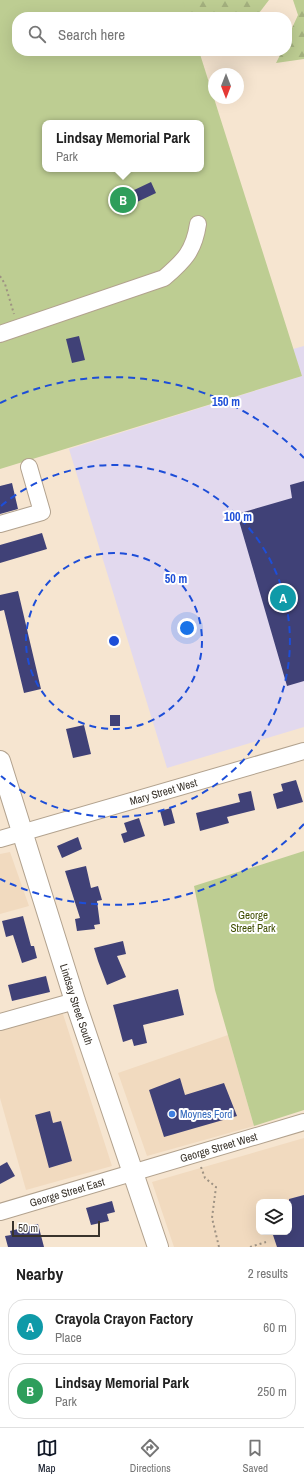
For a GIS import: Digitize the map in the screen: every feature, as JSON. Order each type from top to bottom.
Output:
[{"type":"main road","name":"Lindsay Street South","points":[[0,761],[75,1001],[158,1247]]},
{"type":"street","points":[[0,334],[164,278],[182,263],[191,250],[196,237],[198,224]]},
{"type":"street","points":[[0,524],[42,512],[29,467]]},
{"type":"street","name":"Mary Street West","points":[[0,839],[304,751]]},
{"type":"street","points":[[0,1022],[75,1001]]},
{"type":"street","name":"George Street West","points":[[134,1174],[304,1122]]},
{"type":"street","name":"George Street East","points":[[0,1212],[134,1174]]},
{"type":"path","points":[[0,276],[6,284],[17,328]]},
{"type":"path","points":[[197,1155],[205,1178],[216,1187],[212,1218],[220,1247]]},
{"type":"path","points":[[250,1247],[266,1242]]},
{"type":"shaded area","points":[[304,346],[304,727],[167,768],[69,449],[302,376],[293,349]]},
{"type":"shaded area","points":[[10,852],[29,906],[0,914],[0,854]]},
{"type":"shaded area","points":[[62,1011],[112,1166],[26,1190],[0,1098],[0,1028]]},
{"type":"shaded area","points":[[228,1035],[254,1126],[147,1156],[118,1073]]},
{"type":"shaded area","points":[[304,1138],[304,1247],[174,1247],[152,1182]]},
{"type":"green space","points":[[0,0],[183,0],[187,12],[12,12],[12,56],[201,56],[208,79],[208,104],[216,104],[302,376],[0,469]]},
{"type":"green space","points":[[116,0],[269,0],[260,12],[115,12]]},
{"type":"green space","points":[[293,0],[304,0],[304,59],[276,63],[280,56],[292,56],[292,28],[298,15]]},
{"type":"green space","name":"George Street Park","points":[[304,851],[304,1110],[254,1126],[215,990],[194,886]]},
{"type":"building","points":[[151,182],[156,193],[137,202],[132,191]]},
{"type":"building","points":[[79,336],[85,360],[72,363],[66,339]]},
{"type":"building","points":[[304,481],[304,681],[287,686],[237,514],[292,498],[290,485]]},
{"type":"building","points":[[12,483],[18,509],[0,514],[0,486]]},
{"type":"building","points":[[42,533],[47,549],[0,563],[0,545]]},
{"type":"building","points":[[18,591],[41,689],[24,693],[4,610],[0,611],[0,595]]},
{"type":"building","points":[[110,715],[120,715],[120,726],[110,726]]},
{"type":"building","points":[[84,725],[91,754],[73,758],[66,729]]},
{"type":"building","points":[[296,780],[303,802],[277,809],[273,794],[283,791],[281,784]]},
{"type":"building","points":[[251,791],[255,810],[227,817],[229,823],[200,831],[196,813],[240,802],[238,794]]},
{"type":"building","points":[[171,808],[175,823],[164,826],[160,811]]},
{"type":"building","points":[[139,818],[145,836],[124,843],[121,834],[127,832],[124,823]]},
{"type":"building","points":[[78,837],[82,849],[62,858],[57,846]]},
{"type":"building","points":[[86,866],[91,888],[98,886],[102,900],[97,901],[100,924],[94,925],[95,929],[77,931],[75,919],[80,918],[65,871]]},
{"type":"building","points":[[23,916],[31,946],[34,946],[37,958],[22,963],[13,935],[6,937],[2,921]]},
{"type":"building","points":[[123,941],[126,954],[117,956],[126,977],[107,985],[94,948]]},
{"type":"building","points":[[46,976],[50,992],[12,1001],[8,985]]},
{"type":"building","points":[[178,989],[184,1015],[143,1025],[147,1043],[134,1046],[132,1039],[123,1042],[113,1005]]},
{"type":"building","points":[[180,1078],[185,1095],[224,1083],[237,1116],[164,1137],[149,1090]]},
{"type":"building","points":[[50,1111],[53,1123],[61,1121],[72,1161],[49,1168],[35,1115]]},
{"type":"building","points":[[7,1162],[15,1176],[0,1184],[0,1166]]},
{"type":"building","points":[[304,1195],[304,1247],[277,1247],[273,1235],[292,1235],[292,1199],[289,1199]]},
{"type":"building","points":[[112,1201],[115,1212],[107,1214],[109,1221],[91,1225],[86,1208]]},
{"type":"building","points":[[38,1224],[44,1247],[8,1247],[5,1236],[11,1235],[10,1231]]},
{"type":"place","name":"Lindsay Memorial Park","points":[[123,200]]},
{"type":"place","name":"Crayola Crayon Factory","points":[[283,598]]},
{"type":"place","name":"Moynes Ford","points":[[172,1114]]}]
